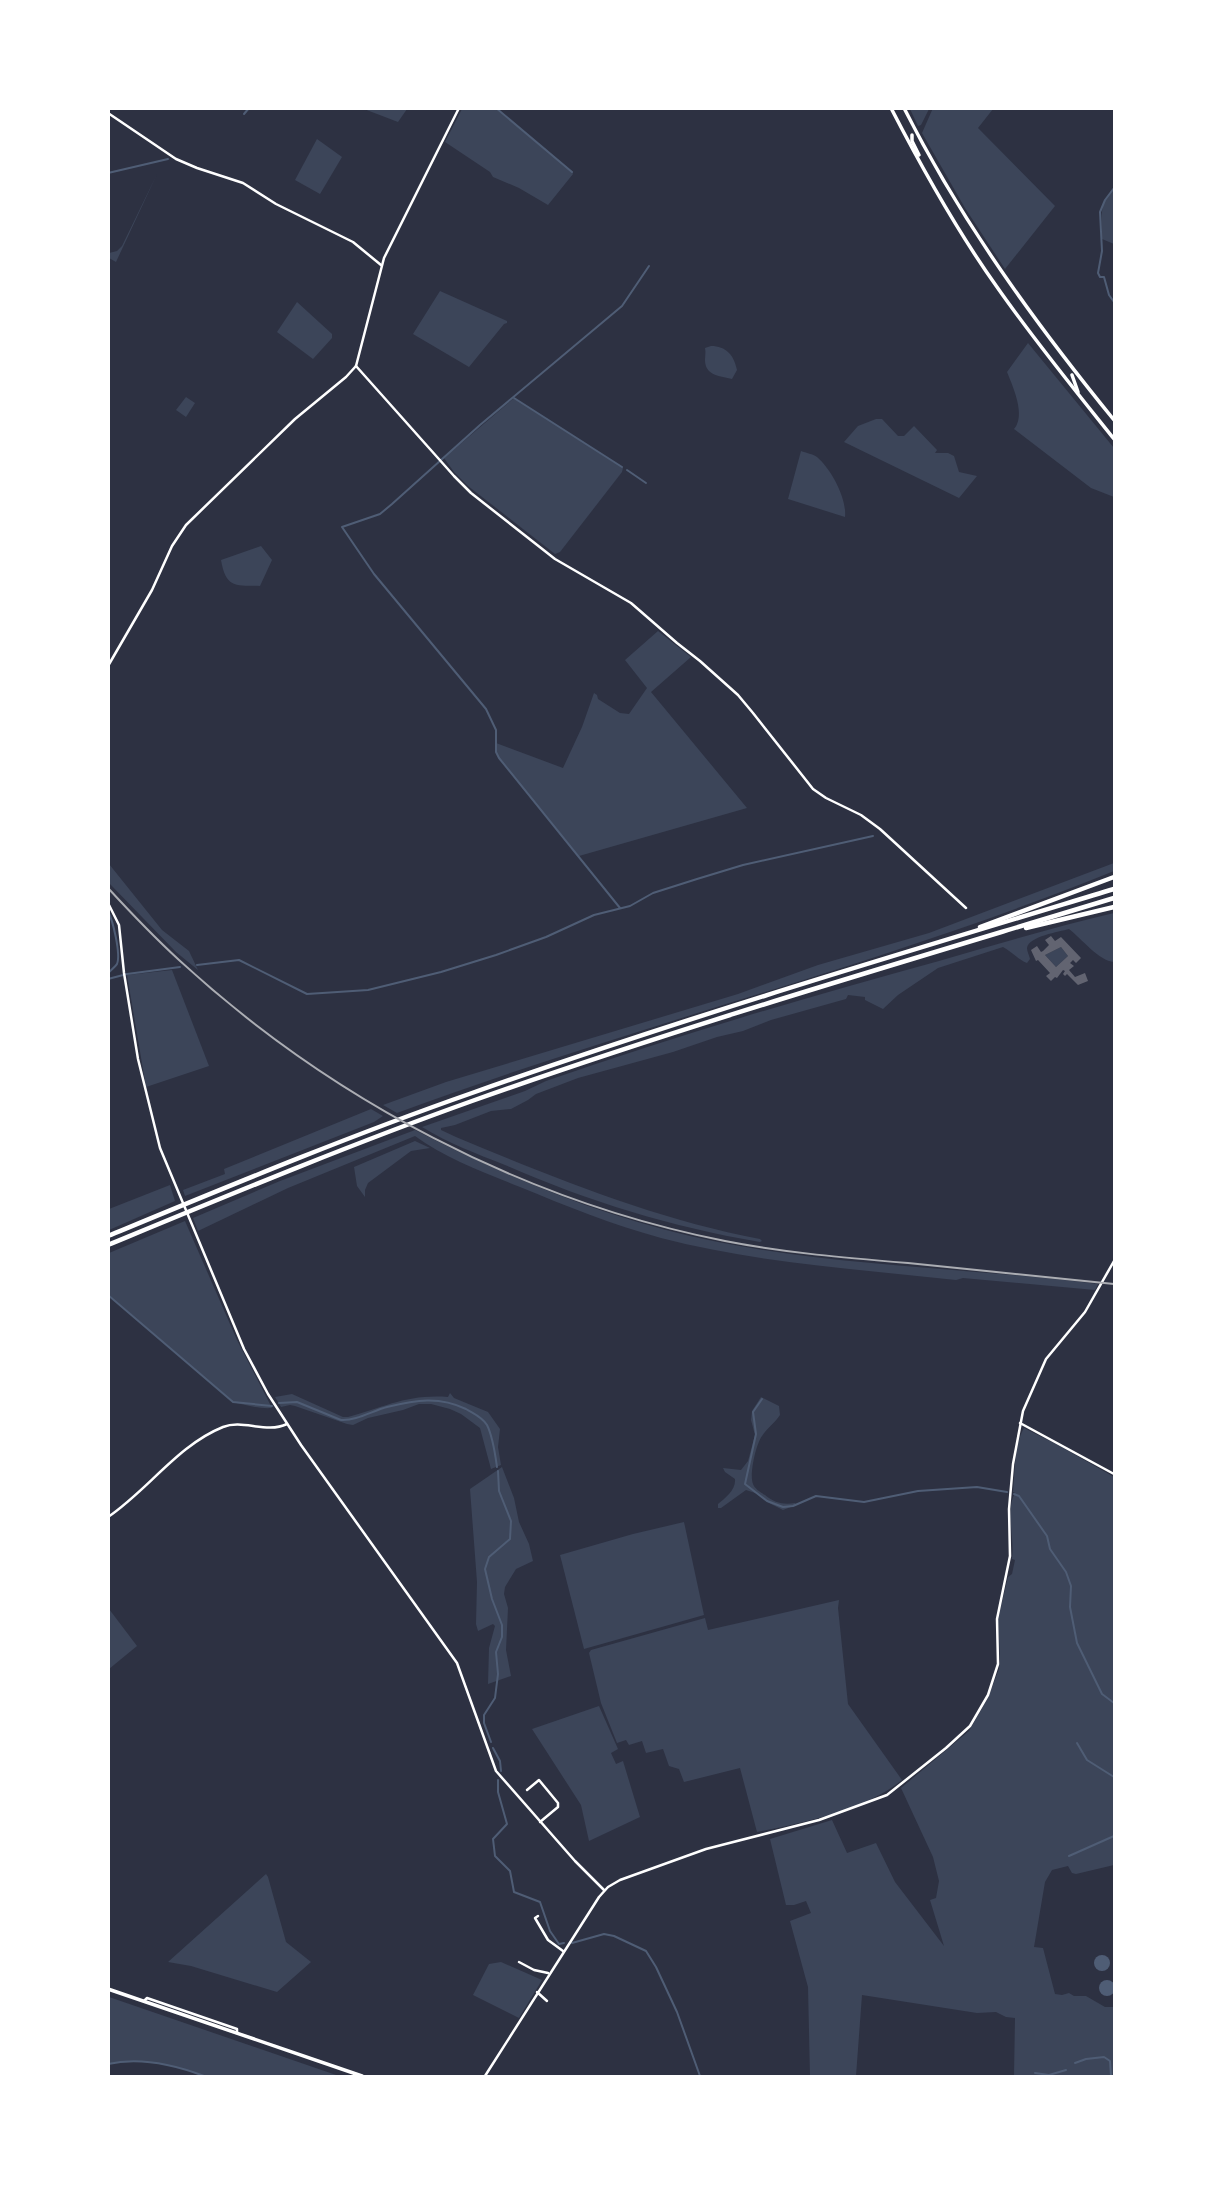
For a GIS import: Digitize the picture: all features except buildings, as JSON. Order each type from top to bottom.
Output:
[{"type":"highway","points":[[920,949],[1115,877]]},
{"type":"highway","points":[[108,1236],[288,1161],[601,1048],[1115,889]]},
{"type":"highway","points":[[108,1245],[428,1117],[683,1030],[1115,898]]},
{"type":"highway","points":[[967,943],[1115,907]]},
{"type":"main road","points":[[891,108],[929,179],[996,286],[1081,399],[1115,439]]},
{"type":"main road","points":[[904,108],[914,134],[973,229],[1073,373],[1115,420]]},
{"type":"main road","points":[[905,135],[914,134]]},
{"type":"main road","points":[[914,134],[912,141],[929,179]]},
{"type":"main road","points":[[1065,378],[1073,373]]},
{"type":"main road","points":[[1073,373],[1081,399]]},
{"type":"main road","points":[[108,1989],[182,2012],[362,2077]]},
{"type":"street","points":[[108,666],[137,618],[172,546],[186,525],[295,419],[356,366],[381,265],[459,108]]},
{"type":"street","points":[[108,113],[176,159],[243,183],[279,206],[352,242],[381,265]]},
{"type":"street","points":[[356,366],[471,493],[555,559],[631,603],[738,695],[813,789],[861,815],[880,829],[966,908]]},
{"type":"street","points":[[108,903],[119,925],[138,1059],[160,1148],[258,1377],[336,1496],[457,1663],[496,1771],[604,1890]]},
{"type":"street","points":[[485,2077],[604,1890],[620,1880],[706,1849],[819,1820],[887,1795],[963,1733],[980,1711],[998,1664],[997,1619],[1010,1556],[1010,1493],[1013,1457],[1020,1423],[1030,1392],[1046,1359],[1085,1312],[1115,1261]]},
{"type":"street","points":[[1020,1423],[1115,1474]]},
{"type":"street","points":[[108,1517],[184,1451],[220,1428],[230,1425],[276,1428],[287,1424]]},
{"type":"street","points":[[535,1775],[559,1805],[540,1822]]},
{"type":"street","points":[[527,1790],[539,1780]]},
{"type":"street","points":[[538,1916],[535,1918],[546,1937],[563,1951]]},
{"type":"street","points":[[519,1962],[550,1973]]},
{"type":"street","points":[[537,1992],[547,2001]]},
{"type":"shaded area","points":[[406,108],[407,109],[398,122],[364,109]]},
{"type":"shaded area","points":[[933,108],[993,109],[978,128],[1055,206],[1005,269],[965,208],[922,133]]},
{"type":"shaded area","points":[[462,109],[496,109],[572,172],[548,205],[493,177],[490,172],[445,142]]},
{"type":"shaded area","points":[[910,109],[929,109],[921,125],[918,126]]},
{"type":"shaded area","points":[[317,139],[342,157],[320,194],[295,180]]},
{"type":"shaded area","points":[[157,174],[116,262],[109,258],[109,253],[122,246]]},
{"type":"shaded area","points":[[1114,188],[1114,244],[1102,239],[1102,218],[1105,200]]},
{"type":"shaded area","points":[[440,291],[507,321],[469,367],[413,334]]},
{"type":"shaded area","points":[[297,302],[332,334],[332,338],[313,359],[277,332]]},
{"type":"shaded area","points":[[1028,343],[1114,448],[1114,497],[1091,488],[1014,429],[1019,409],[1007,372]]},
{"type":"shaded area","points":[[711,346],[725,350],[734,360],[737,370],[732,379],[714,374],[708,369],[705,348]]},
{"type":"shaded area","points":[[186,397],[195,403],[186,417],[176,410]]},
{"type":"shaded area","points":[[514,398],[623,468],[560,552],[555,554],[468,486],[444,458]]},
{"type":"shaded area","points":[[882,419],[898,436],[904,436],[914,426],[937,450],[935,453],[954,456],[959,472],[977,476],[959,498],[844,442],[858,426]]},
{"type":"shaded area","points":[[801,451],[817,457],[828,469],[841,493],[845,517],[788,499]]},
{"type":"shaded area","points":[[261,546],[272,560],[260,586],[238,585],[229,581],[221,560]]},
{"type":"shaded area","points":[[658,631],[691,657],[651,692],[747,808],[579,856],[499,758],[496,743],[563,768],[594,693],[598,699],[620,713],[629,714],[647,688],[625,660]]},
{"type":"shaded area","points":[[1114,863],[1114,871],[937,937],[576,1051],[397,1113],[383,1105],[446,1082],[738,994],[818,965],[929,933]]},
{"type":"shaded area","points":[[109,864],[162,930],[189,951],[198,970],[176,952],[109,883]]},
{"type":"shaded area","points":[[1114,913],[1114,962],[1097,954],[1069,929],[1052,933],[1029,944],[1027,948],[1030,959],[1027,963],[1003,947],[938,968],[898,995],[883,1009],[865,1000],[865,997],[848,995],[846,999],[771,1020],[743,1031],[578,1078],[536,1094],[511,1109],[491,1111],[441,1128],[493,1152],[605,1196],[721,1231],[760,1239],[760,1242],[662,1221],[598,1201],[473,1152],[422,1127],[546,1081],[692,1033]]},
{"type":"shaded area","points":[[1061,947],[1068,956],[1056,967],[1045,955]]},
{"type":"shaded area","points":[[172,970],[209,1066],[146,1087],[127,975]]},
{"type":"shaded area","points":[[371,1109],[383,1116],[374,1122],[185,1196],[183,1190],[225,1174],[224,1169]]},
{"type":"shaded area","points":[[415,1130],[488,1165],[563,1196],[639,1223],[678,1233],[812,1257],[1098,1284],[1095,1290],[963,1278],[956,1280],[807,1264],[697,1247],[643,1233],[572,1208],[466,1164],[415,1136],[288,1188],[198,1231],[193,1218],[280,1181]]},
{"type":"shaded area","points":[[415,1141],[430,1148],[411,1151],[368,1183],[365,1197],[357,1186],[354,1167]]},
{"type":"shaded area","points":[[170,1185],[175,1201],[109,1230],[109,1209]]},
{"type":"shaded area","points":[[185,1221],[237,1340],[272,1408],[233,1402],[109,1295],[109,1253]]},
{"type":"shaded area","points":[[450,1393],[454,1398],[488,1412],[500,1429],[498,1447],[501,1465],[491,1469],[480,1428],[450,1409],[419,1404],[368,1418],[353,1425],[295,1406],[281,1407],[275,1397],[292,1394],[348,1417],[408,1399],[448,1397]]},
{"type":"shaded area","points":[[761,1397],[779,1406],[780,1415],[760,1440],[753,1467],[753,1484],[772,1500],[796,1505],[783,1510],[758,1494],[746,1490],[718,1508],[718,1504],[730,1493],[735,1483],[735,1479],[723,1468],[741,1470],[748,1461],[755,1435],[751,1420],[752,1411]]},
{"type":"shaded area","points":[[1024,1428],[1114,1477],[1114,1865],[1076,1874],[1072,1873],[1068,1866],[1052,1870],[1045,1882],[1034,1947],[1043,1948],[1055,1994],[1086,1996],[1105,2007],[1114,2007],[1114,2076],[1014,2076],[1015,2018],[996,2012],[977,2013],[862,1995],[856,2076],[810,2076],[808,1987],[790,1921],[811,1913],[806,1901],[786,1905],[770,1839],[832,1820],[847,1853],[876,1843],[895,1882],[944,1946],[930,1900],[936,1898],[939,1881],[933,1857],[901,1788],[969,1731],[988,1698],[999,1669],[998,1619],[1015,1560],[1012,1559],[1010,1516],[1015,1493],[1017,1450]]},
{"type":"shaded area","points":[[502,1467],[533,1561],[516,1569],[505,1587],[508,1608],[506,1650],[511,1676],[488,1684],[489,1648],[495,1626],[493,1624],[478,1631],[476,1624],[477,1582],[470,1489]]},
{"type":"shaded area","points":[[684,1522],[704,1615],[584,1649],[560,1555]]},
{"type":"shaded area","points":[[839,1600],[848,1704],[902,1780],[887,1790],[870,1800],[833,1814],[757,1832],[740,1768],[684,1782],[679,1769],[669,1766],[663,1749],[646,1753],[642,1741],[629,1745],[626,1740],[617,1743],[601,1703],[589,1653],[591,1650],[705,1618],[708,1630]]},
{"type":"shaded area","points":[[109,1609],[137,1646],[108,1669]]},
{"type":"shaded area","points":[[599,1706],[618,1749],[611,1753],[616,1764],[623,1761],[640,1817],[589,1841],[581,1805],[532,1729]]},
{"type":"shaded area","points":[[266,1874],[286,1942],[311,1962],[277,1992],[191,1966],[168,1962]]},
{"type":"shaded area","points":[[1102,1955],[1108,1957],[1108,1969],[1102,1971],[1096,1969],[1094,1963],[1096,1957]]},
{"type":"shaded area","points":[[501,1962],[542,1980],[519,2018],[473,1995],[489,1964]]},
{"type":"shaded area","points":[[1107,1980],[1113,1982],[1113,1994],[1107,1996],[1101,1994],[1099,1988],[1101,1982]]},
{"type":"shaded area","points":[[109,1997],[339,2076],[204,2076],[157,2063],[132,2061],[109,2064]]},
{"type":"waterway","points":[[244,114],[249,108]]},
{"type":"waterway","points":[[496,108],[572,172]]},
{"type":"waterway","points":[[108,173],[168,159]]},
{"type":"waterway","points":[[1114,188],[1100,212],[1102,251],[1098,273],[1100,277],[1104,277],[1114,302]]},
{"type":"waterway","points":[[620,908],[499,758],[496,752],[496,730],[486,709],[374,574],[342,527],[380,514],[392,504],[480,425],[622,306],[649,266]]},
{"type":"waterway","points":[[514,398],[622,467]]},
{"type":"waterway","points":[[627,470],[646,483]]},
{"type":"waterway","points":[[197,965],[239,960],[307,994],[368,990],[496,955],[546,937],[594,915],[630,906],[653,893],[697,879],[743,865],[873,836]]},
{"type":"waterway","points":[[108,911],[118,953],[117,964],[108,973]]},
{"type":"waterway","points":[[108,979],[180,967]]},
{"type":"waterway","points":[[108,1295],[233,1402],[272,1406]]},
{"type":"waterway","points":[[762,1399],[753,1412],[756,1434],[745,1484],[767,1501],[783,1507],[793,1506],[816,1496],[864,1502],[918,1491],[977,1487],[1007,1492]]},
{"type":"waterway","points":[[279,1403],[297,1402],[341,1420],[418,1401],[446,1402],[466,1409],[487,1425],[497,1467]]},
{"type":"waterway","points":[[491,1742],[484,1715],[495,1698],[498,1674],[496,1652],[502,1637],[502,1625],[485,1569],[489,1557],[510,1539],[511,1521],[499,1491],[498,1471]]},
{"type":"waterway","points":[[1014,1494],[1019,1496],[1047,1536],[1050,1549],[1066,1572],[1071,1586],[1070,1607],[1077,1643],[1102,1694],[1114,1703]]},
{"type":"waterway","points":[[1077,1743],[1087,1760],[1114,1777]]},
{"type":"waterway","points":[[493,1748],[500,1761],[501,1771]]},
{"type":"waterway","points":[[498,1780],[498,1792],[507,1824],[493,1839],[495,1856],[510,1871],[514,1892],[540,1902],[550,1931],[559,1944],[564,1943]]},
{"type":"waterway","points":[[1069,1856],[1114,1836]]},
{"type":"waterway","points":[[572,1943],[604,1934],[646,1951],[677,2012],[700,2076]]},
{"type":"waterway","points":[[1075,2063],[1104,2057],[1110,2061],[1111,2076]]},
{"type":"waterway","points":[[108,2064],[132,2061],[157,2063],[204,2076]]},
{"type":"waterway","points":[[1035,2073],[1049,2075],[1066,2070]]},
{"type":"railway","points":[[108,888],[179,960],[238,1010],[300,1057],[433,1138],[503,1171],[576,1200],[650,1223],[771,1249],[1114,1284]]}]
